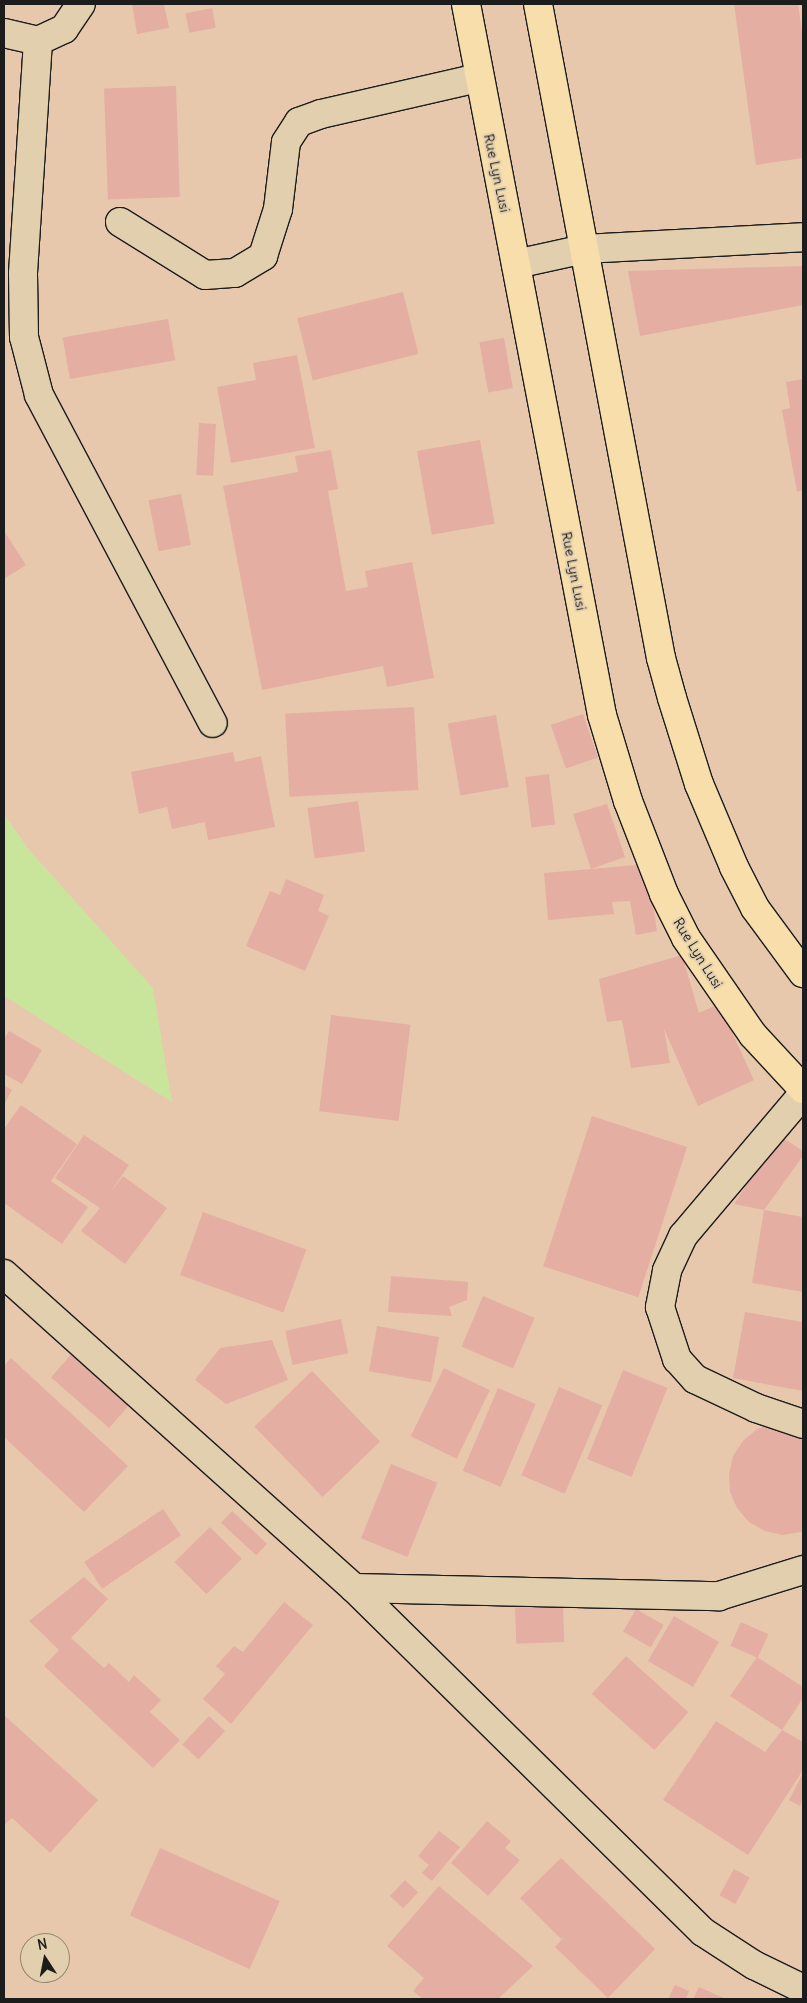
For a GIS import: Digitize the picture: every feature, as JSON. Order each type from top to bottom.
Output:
[{"type":"main road","name":"Rue Lyn Lusi","points":[[466,4],[478,78],[516,264],[602,715],[628,801],[664,894],[686,938],[753,1035],[803,1089]]},
{"type":"main road","points":[[538,4],[672,698],[699,784],[734,867],[755,908],[803,973]]},
{"type":"street","points":[[4,33],[38,41],[64,29],[82,4]]},
{"type":"street","points":[[38,41],[23,274],[24,337],[39,395],[213,723]]},
{"type":"street","points":[[120,222],[205,274],[235,272],[263,256],[278,209],[286,142],[299,122],[478,78]]},
{"type":"street","points":[[516,264],[584,249],[803,237]]},
{"type":"street","points":[[803,1094],[683,1236],[667,1271],[660,1307],[677,1359],[695,1379],[756,1408],[803,1424]]},
{"type":"street","points":[[4,1274],[354,1588],[703,1932],[754,1965],[803,1989]]},
{"type":"street","points":[[354,1588],[719,1596],[803,1570]]},
{"type":"green space","points":[[4,814],[30,851],[153,988],[172,1102],[4,996]]},
{"type":"building","points":[[132,4],[164,4],[169,28],[137,34]]},
{"type":"building","points":[[734,4],[798,4],[803,39],[803,158],[756,165]]},
{"type":"building","points":[[212,8],[216,28],[189,33],[185,13]]},
{"type":"building","points":[[176,86],[180,197],[108,199],[104,89]]},
{"type":"building","points":[[803,266],[803,305],[640,336],[628,271]]},
{"type":"building","points":[[403,292],[418,354],[313,380],[297,318]]},
{"type":"building","points":[[168,319],[175,360],[70,379],[63,338]]},
{"type":"building","points":[[504,338],[513,388],[488,393],[479,342]]},
{"type":"building","points":[[297,355],[315,448],[231,463],[217,387],[256,380],[253,363]]},
{"type":"building","points":[[803,379],[803,490],[797,492],[782,410],[790,408],[786,382]]},
{"type":"building","points":[[199,423],[216,424],[213,476],[196,475]]},
{"type":"building","points":[[480,440],[495,524],[432,535],[417,451]]},
{"type":"building","points":[[331,450],[338,489],[328,491],[346,591],[368,587],[365,571],[412,562],[434,678],[387,687],[383,666],[262,690],[223,486],[298,472],[295,456]]},
{"type":"building","points":[[181,494],[191,545],[159,551],[149,500]]},
{"type":"building","points":[[4,531],[26,565],[4,579]]},
{"type":"building","points":[[414,707],[418,790],[290,797],[285,714]]},
{"type":"building","points":[[583,714],[598,757],[566,769],[551,725]]},
{"type":"building","points":[[496,715],[509,787],[460,795],[448,724]]},
{"type":"building","points":[[233,752],[235,762],[261,756],[275,827],[208,840],[205,822],[172,829],[167,807],[139,814],[131,772]]},
{"type":"building","points":[[549,774],[555,825],[531,828],[525,777]]},
{"type":"building","points":[[358,801],[365,852],[315,859],[307,808]]},
{"type":"building","points":[[607,804],[625,857],[591,869],[573,814]]},
{"type":"building","points":[[647,864],[657,931],[636,935],[630,901],[612,902],[614,914],[548,920],[544,873]]},
{"type":"building","points":[[286,879],[324,895],[318,911],[329,916],[305,971],[246,946],[270,891],[280,895]]},
{"type":"building","points":[[682,955],[699,1013],[719,1004],[754,1080],[698,1106],[664,1029],[670,1063],[631,1068],[622,1020],[607,1022],[599,979]]},
{"type":"building","points":[[331,1015],[410,1025],[399,1121],[319,1111]]},
{"type":"building","points":[[9,1031],[42,1050],[22,1084],[4,1074],[4,1039]]},
{"type":"building","points":[[4,1085],[12,1090],[4,1105]]},
{"type":"building","points":[[21,1105],[77,1144],[51,1181],[88,1207],[62,1244],[4,1203],[4,1129]]},
{"type":"building","points":[[592,1116],[687,1147],[638,1297],[543,1266]]},
{"type":"building","points":[[84,1135],[129,1165],[109,1194],[123,1176],[167,1208],[125,1264],[81,1231],[100,1208],[55,1178]]},
{"type":"building","points":[[779,1135],[803,1151],[803,1156],[764,1210],[734,1204]]},
{"type":"building","points":[[764,1210],[803,1217],[803,1292],[752,1283]]},
{"type":"building","points":[[203,1212],[306,1250],[283,1313],[180,1275]]},
{"type":"building","points":[[391,1276],[468,1282],[467,1300],[449,1307],[452,1316],[388,1312]]},
{"type":"building","points":[[483,1296],[535,1318],[513,1369],[462,1347]]},
{"type":"building","points":[[745,1312],[803,1322],[803,1391],[733,1378]]},
{"type":"building","points":[[341,1319],[348,1353],[293,1365],[285,1331]]},
{"type":"building","points":[[377,1326],[439,1337],[431,1382],[369,1371]]},
{"type":"building","points":[[272,1340],[288,1380],[226,1404],[195,1380],[220,1348]]},
{"type":"building","points":[[74,1351],[132,1402],[109,1428],[51,1377]]},
{"type":"building","points":[[11,1358],[128,1466],[84,1512],[4,1437],[4,1366]]},
{"type":"building","points":[[444,1368],[490,1390],[457,1459],[411,1436]]},
{"type":"building","points":[[623,1370],[668,1388],[632,1477],[587,1459]]},
{"type":"building","points":[[312,1371],[380,1441],[323,1497],[254,1427]]},
{"type":"building","points":[[559,1387],[602,1405],[565,1494],[521,1475]]},
{"type":"building","points":[[498,1388],[536,1404],[501,1487],[463,1471]]},
{"type":"building","points":[[775,1423],[803,1426],[803,1531],[782,1535],[765,1531],[749,1522],[737,1508],[730,1492],[729,1474],[733,1456],[743,1441],[757,1429]]},
{"type":"building","points":[[391,1464],[437,1483],[407,1557],[361,1538]]},
{"type":"building","points":[[163,1509],[181,1536],[102,1589],[84,1562]]},
{"type":"building","points":[[232,1511],[267,1544],[256,1555],[221,1523]]},
{"type":"building","points":[[210,1527],[242,1559],[206,1594],[175,1562]]},
{"type":"building","points":[[84,1577],[108,1599],[71,1638],[104,1668],[109,1663],[129,1682],[134,1675],[161,1700],[150,1712],[180,1740],[153,1768],[44,1666],[59,1650],[29,1621]]},
{"type":"building","points":[[284,1602],[313,1625],[231,1724],[203,1699],[225,1674],[216,1666],[234,1646],[243,1652]]},
{"type":"building","points":[[563,1606],[564,1642],[516,1644],[515,1608]]},
{"type":"building","points":[[636,1609],[664,1625],[651,1648],[623,1632]]},
{"type":"building","points":[[674,1616],[719,1642],[693,1687],[648,1661]]},
{"type":"building","points":[[741,1622],[768,1634],[758,1658],[730,1646]]},
{"type":"building","points":[[626,1656],[688,1712],[654,1750],[592,1694]]},
{"type":"building","points":[[757,1657],[803,1687],[803,1698],[782,1730],[730,1696]]},
{"type":"building","points":[[5,1716],[98,1800],[50,1853],[12,1818],[4,1825]]},
{"type":"building","points":[[209,1716],[225,1731],[198,1760],[182,1745]]},
{"type":"building","points":[[716,1721],[765,1752],[782,1730],[803,1742],[803,1770],[748,1855],[663,1800]]},
{"type":"building","points":[[803,1773],[803,1800],[800,1806],[789,1800]]},
{"type":"building","points":[[487,1821],[511,1841],[505,1848],[520,1860],[488,1896],[451,1863]]},
{"type":"building","points":[[439,1831],[460,1847],[432,1881],[422,1873],[429,1865],[418,1856]]},
{"type":"building","points":[[160,1848],[280,1901],[250,1969],[130,1916]]},
{"type":"building","points":[[561,1858],[655,1949],[608,1998],[555,1947],[565,1936],[561,1939],[520,1898]]},
{"type":"building","points":[[734,1869],[750,1878],[735,1904],[719,1895]]},
{"type":"building","points":[[405,1880],[418,1892],[403,1908],[390,1896]]},
{"type":"building","points":[[439,1886],[533,1966],[498,1999],[423,1999],[413,1991],[424,1978],[387,1946]]},
{"type":"building","points":[[675,1985],[689,1991],[686,1999],[668,1999]]},
{"type":"building","points":[[699,1987],[726,1999],[693,1999]]}]
